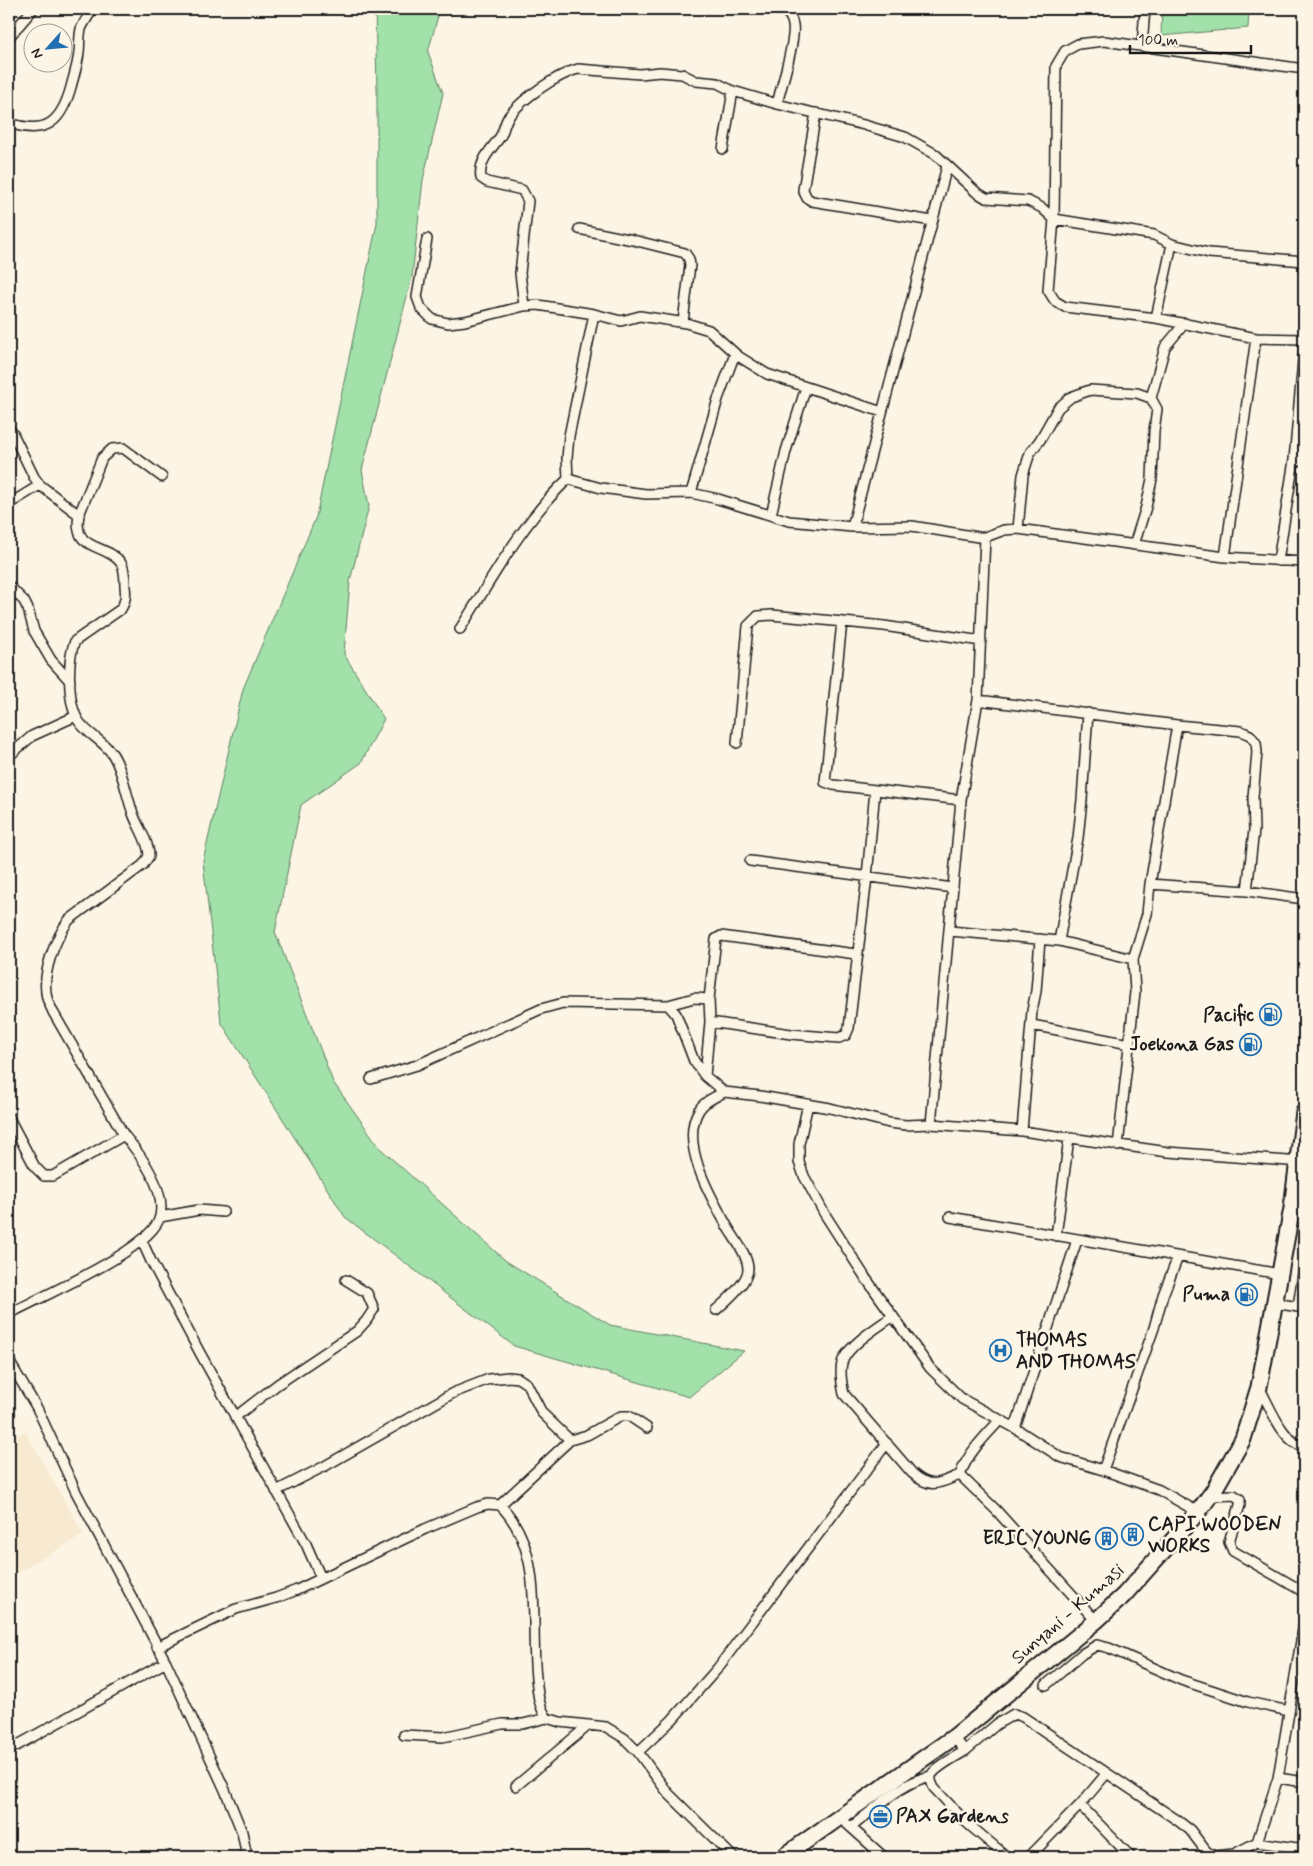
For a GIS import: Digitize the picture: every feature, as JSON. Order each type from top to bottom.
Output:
[{"type":"main road","name":"Sunyani - Kumasi","points":[[783,1857],[845,1822],[954,1737],[1096,1621],[1124,1596],[1210,1496],[1243,1439],[1259,1387],[1302,1162],[1304,1114]]},
{"type":"street","points":[[9,37],[33,9]]},
{"type":"street","points":[[9,124],[32,128],[43,126],[52,122],[60,114],[67,103],[75,73],[83,25],[93,9]]},
{"type":"street","points":[[777,104],[793,38],[794,25],[789,14],[783,9]]},
{"type":"street","points":[[1142,46],[1145,9]]},
{"type":"street","points":[[1304,68],[1104,40],[1078,44],[1065,51],[1056,66],[1054,219],[1048,290],[1055,302],[1065,307],[1156,318],[1256,338],[1304,339]]},
{"type":"street","points":[[524,306],[520,273],[528,201],[522,190],[487,182],[481,178],[480,170],[482,162],[503,133],[507,119],[518,106],[555,80],[578,69],[640,74],[660,72],[682,74],[696,81],[717,84],[733,91],[777,104],[905,137],[935,154],[976,192],[986,198],[1028,201],[1042,208],[1054,219],[1154,235],[1172,244],[1208,253],[1304,260]]},
{"type":"street","points":[[723,148],[733,91]]},
{"type":"street","points":[[816,113],[803,190],[807,198],[812,201],[932,221]]},
{"type":"street","points":[[852,527],[947,166]]},
{"type":"street","points":[[579,229],[685,253],[690,265],[683,322]]},
{"type":"street","points":[[427,239],[417,297],[421,308],[432,318],[448,323],[465,321],[524,306],[538,305],[594,314],[621,321],[640,316],[683,322],[709,330],[736,354],[767,374],[882,412]]},
{"type":"street","points":[[1156,318],[1172,244]]},
{"type":"street","points":[[460,629],[527,526],[542,506],[568,479],[569,436],[594,314]]},
{"type":"street","points":[[1151,398],[1164,347],[1185,323]]},
{"type":"street","points":[[1224,557],[1256,338]]},
{"type":"street","points":[[1278,561],[1294,460],[1304,349]]},
{"type":"street","points":[[691,493],[718,399],[736,354]]},
{"type":"street","points":[[771,516],[786,451],[806,387]]},
{"type":"street","points":[[1018,528],[1023,475],[1030,453],[1040,440],[1058,408],[1071,397],[1090,390],[1137,393],[1151,398],[1157,409],[1152,479],[1146,507],[1134,545]]},
{"type":"street","points":[[9,428],[29,470],[40,485],[78,515]]},
{"type":"street","points":[[9,1314],[109,1263],[142,1241],[160,1217],[160,1201],[145,1162],[124,1134],[53,1012],[47,997],[46,984],[48,965],[64,927],[69,920],[143,865],[149,856],[114,756],[110,750],[80,723],[72,708],[70,680],[72,647],[75,641],[121,609],[126,596],[122,564],[117,559],[84,540],[79,534],[77,525],[78,515],[102,458],[112,449],[123,448],[162,477]]},
{"type":"street","points":[[1294,460],[1304,461]]},
{"type":"street","points":[[568,479],[601,488],[646,494],[691,493],[718,499],[789,521],[852,527],[912,526],[978,537],[985,537],[1004,530],[1018,528],[1224,557],[1304,562]]},
{"type":"street","points":[[9,504],[40,485]]},
{"type":"street","points":[[931,1124],[961,800],[978,700],[985,537]]},
{"type":"street","points":[[9,586],[24,601],[28,608],[34,631],[51,660],[70,680]]},
{"type":"street","points":[[737,742],[748,626],[758,616],[772,615],[884,626],[981,641]]},
{"type":"street","points":[[842,622],[824,779],[827,784],[961,800]]},
{"type":"street","points":[[978,700],[1177,725],[1241,731],[1250,735],[1256,743],[1257,752],[1253,797],[1254,830],[1247,891]]},
{"type":"street","points":[[1059,942],[1078,838],[1088,713]]},
{"type":"street","points":[[9,756],[32,736],[76,716]]},
{"type":"street","points":[[1118,1146],[1135,986],[1133,959],[1144,927],[1177,725]]},
{"type":"street","points":[[710,1022],[791,1034],[839,1038],[846,1035],[849,1028],[856,954],[867,877],[874,790]]},
{"type":"street","points":[[750,861],[953,888]]},
{"type":"street","points":[[1150,884],[1247,891],[1304,899]]},
{"type":"street","points":[[950,931],[1040,939],[1133,959]]},
{"type":"street","points":[[705,1076],[710,1022],[709,999],[716,939],[721,936],[856,954]]},
{"type":"street","points":[[1022,1131],[1040,939]]},
{"type":"street","points":[[371,1078],[417,1065],[541,1009],[563,1003],[668,1005],[694,998],[709,999]]},
{"type":"street","points":[[668,1005],[676,1014],[694,1061],[705,1076],[724,1092],[830,1108],[889,1123],[906,1125],[931,1124],[1022,1131],[1118,1146],[1194,1155],[1302,1162]]},
{"type":"street","points":[[1032,1025],[1129,1044]]},
{"type":"street","points":[[716,1310],[733,1295],[747,1277],[748,1269],[744,1253],[708,1192],[699,1171],[693,1147],[693,1126],[699,1110],[707,1102],[724,1092]]},
{"type":"street","points":[[808,1104],[799,1144],[799,1162],[804,1176],[839,1238],[930,1368],[962,1399],[1015,1428],[1060,1457],[1159,1490],[1198,1512]]},
{"type":"street","points":[[9,1118],[35,1167],[44,1176],[53,1176],[124,1134]]},
{"type":"street","points":[[1056,1236],[1068,1138]]},
{"type":"street","points":[[160,1217],[199,1210],[223,1212]]},
{"type":"street","points":[[950,1218],[1178,1257],[1219,1262],[1280,1274]]},
{"type":"street","points":[[1015,1428],[1077,1240]]},
{"type":"street","points":[[142,1241],[235,1417],[306,1544],[321,1578]]},
{"type":"street","points":[[1103,1470],[1178,1257]]},
{"type":"street","points":[[1275,1303],[1301,1308],[1304,1267]]},
{"type":"street","points":[[235,1417],[278,1384],[357,1331],[366,1321],[374,1309],[367,1293],[346,1280]]},
{"type":"street","points":[[893,1316],[853,1346],[842,1360],[842,1384],[844,1394],[912,1473],[922,1482],[932,1484],[960,1475],[966,1461],[976,1446],[1000,1420]]},
{"type":"street","points":[[9,1361],[37,1408],[76,1492],[166,1662],[225,1790],[242,1832],[247,1857]]},
{"type":"street","points":[[276,1491],[453,1393],[489,1379],[518,1378],[526,1384],[542,1413],[570,1440]]},
{"type":"street","points":[[1259,1387],[1291,1441],[1298,1446],[1304,1446]]},
{"type":"street","points":[[500,1505],[570,1440],[586,1435],[621,1416],[629,1416],[647,1428]]},
{"type":"street","points":[[638,1752],[672,1720],[717,1669],[887,1443]]},
{"type":"street","points":[[960,1475],[996,1510],[1096,1621]]},
{"type":"street","points":[[1210,1496],[1234,1495],[1240,1499],[1229,1542],[1234,1551],[1252,1564],[1304,1592]]},
{"type":"street","points":[[157,1647],[236,1608],[276,1598],[297,1590],[425,1529],[477,1507],[488,1504],[500,1505],[514,1521],[527,1556],[533,1590],[535,1621],[534,1653],[540,1708],[547,1718]]},
{"type":"street","points":[[1257,1842],[1278,1778],[1289,1710],[1300,1678],[1304,1623]]},
{"type":"street","points":[[1046,1685],[1082,1654],[1097,1646],[1109,1648],[1181,1680],[1248,1702],[1289,1710]]},
{"type":"street","points":[[9,1750],[166,1662]]},
{"type":"street","points":[[884,1857],[845,1822],[918,1778],[931,1776],[935,1770],[965,1750],[996,1724],[1014,1714],[1023,1717],[1178,1820],[1190,1830],[1206,1851],[1214,1856],[1234,1854],[1257,1842],[1304,1849]]},
{"type":"street","points":[[404,1735],[443,1737],[502,1724],[523,1724],[547,1718],[560,1722],[589,1724],[606,1728],[624,1738],[638,1752],[668,1792],[733,1857]]},
{"type":"street","points":[[516,1786],[589,1724]]},
{"type":"street","points":[[954,1737],[965,1750]]},
{"type":"street","points":[[1029,1857],[1080,1805],[1107,1773]]},
{"type":"street","points":[[931,1776],[934,1788],[967,1823],[1007,1857]]},
{"type":"street","points":[[1278,1778],[1304,1782]]},
{"type":"street","points":[[1080,1805],[1130,1856]]},
{"type":"shaded area","points":[[25,1431],[84,1535],[9,1577],[9,1440]]},
{"type":"green space","points":[[375,9],[440,9],[428,52],[443,93],[423,180],[412,277],[362,470],[369,506],[350,581],[344,654],[384,719],[361,763],[301,805],[275,932],[333,1082],[381,1149],[506,1261],[610,1325],[744,1351],[689,1397],[514,1346],[345,1217],[221,1022],[203,861],[243,689],[316,517],[377,223]]},
{"type":"green space","points":[[1162,9],[1249,9],[1248,28],[1161,36]]},
{"type":"place","name":"Pacific","points":[[1270,1015]]},
{"type":"place","name":"Joekona Gas","points":[[1250,1044]]},
{"type":"place","name":"Puma","points":[[1246,1294]]},
{"type":"place","name":"THOMAS AND THOMAS","points":[[1000,1351]]},
{"type":"place","name":"CAPI WOODEN WORKS","points":[[1132,1535]]},
{"type":"place","name":"ERIC YOUNG","points":[[1107,1538]]},
{"type":"place","name":"PAX Gardens","points":[[880,1816]]}]
